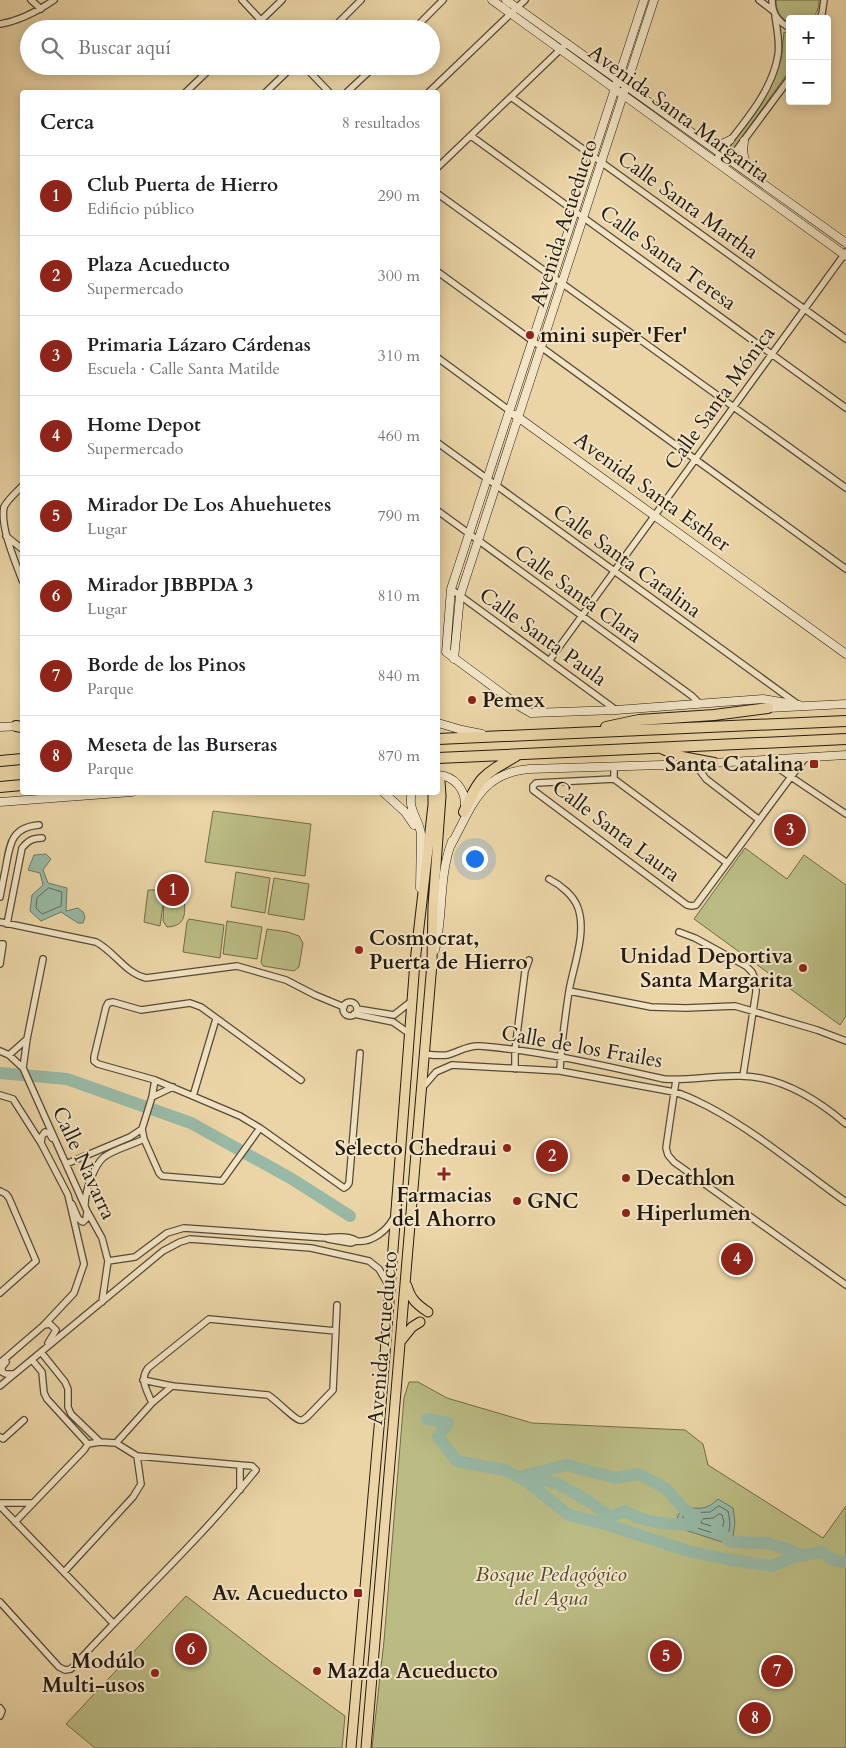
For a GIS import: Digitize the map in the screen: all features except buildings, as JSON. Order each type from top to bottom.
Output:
[{"type":"highway","points":[[588,732],[639,720],[714,715],[768,708]]},
{"type":"highway","points":[[440,739],[846,721]]},
{"type":"highway","points":[[440,758],[846,739]]},
{"type":"highway","points":[[662,748],[682,757],[714,763]]},
{"type":"highway","points":[[464,812],[473,791],[481,779],[497,767],[519,755]]},
{"type":"highway","points":[[0,761],[20,760]]},
{"type":"highway","points":[[0,786],[20,784]]},
{"type":"main road","name":"Avenida Santa Margarita","points":[[492,0],[567,43],[846,243]]},
{"type":"main road","name":"Avenida Santa Margarita","points":[[506,0],[514,11],[560,50],[845,254]]},
{"type":"main road","name":"Avenida Acueducto","points":[[454,658],[446,652],[451,589],[644,0]]},
{"type":"main road","name":"Avenida Acueducto","points":[[454,658],[460,596],[654,0]]},
{"type":"main road","points":[[711,145],[720,145],[730,140]]},
{"type":"main road","points":[[744,141],[743,158],[748,172]]},
{"type":"main road","name":"Avenida Santa Esther","points":[[510,411],[846,654]]},
{"type":"main road","points":[[454,658],[523,709],[535,713],[616,710],[763,699],[799,705]]},
{"type":"main road","points":[[768,708],[846,704]]},
{"type":"main road","points":[[440,724],[494,736]]},
{"type":"main road","points":[[0,727],[20,727]]},
{"type":"main road","points":[[451,844],[486,785],[501,775],[520,770],[695,764],[846,755]]},
{"type":"main road","points":[[432,963],[436,944],[442,880],[447,855],[464,812],[464,797],[461,788],[452,779],[440,778]]},
{"type":"main road","name":"Avenida Acueducto","points":[[366,1748],[432,963],[433,906],[442,796],[440,784]]},
{"type":"main road","points":[[0,802],[91,795]]},
{"type":"main road","points":[[387,795],[400,806],[409,818],[417,832],[422,853]]},
{"type":"main road","points":[[412,795],[410,804],[420,829],[422,853],[419,905],[421,912]]},
{"type":"main road","name":"Avenida Acueducto","points":[[351,1748],[390,1289],[415,962],[433,795]]},
{"type":"main road","points":[[0,796],[64,797]]},
{"type":"main road","points":[[405,1282],[411,1298],[417,1305],[428,1312]]},
{"type":"main road","points":[[400,1342],[412,1327],[420,1322]]},
{"type":"main road","points":[[359,1656],[375,1658]]},
{"type":"street","points":[[31,0],[41,9]]},
{"type":"street","points":[[0,24],[41,9],[54,0]]},
{"type":"street","points":[[242,0],[260,20],[282,0]]},
{"type":"street","points":[[341,20],[361,0]]},
{"type":"street","points":[[423,20],[444,0]]},
{"type":"street","points":[[431,90],[526,0]]},
{"type":"street","points":[[759,0],[774,13],[781,24],[786,26]]},
{"type":"street","points":[[714,161],[768,86],[774,70],[778,54],[778,36],[772,0]]},
{"type":"street","points":[[824,0],[824,8]]},
{"type":"street","points":[[821,15],[829,0]]},
{"type":"street","points":[[440,165],[567,43]]},
{"type":"street","points":[[188,90],[204,75]]},
{"type":"street","points":[[268,90],[284,75]]},
{"type":"street","points":[[313,75],[327,90]]},
{"type":"street","points":[[349,90],[365,75]]},
{"type":"street","points":[[724,168],[786,83]]},
{"type":"street","name":"Calle Santa Martha","points":[[511,97],[846,339]]},
{"type":"street","name":"Calle Santa Teresa","points":[[471,136],[846,408]]},
{"type":"street","points":[[440,195],[563,282],[846,488]]},
{"type":"street","name":"Calle Santa Mónica","points":[[549,661],[845,254]]},
{"type":"street","points":[[440,273],[846,568]]},
{"type":"street","name":"Avenida Santa Esther","points":[[440,359],[510,411]]},
{"type":"street","name":"Calle Santa Catalina","points":[[440,445],[799,705]]},
{"type":"street","points":[[20,488],[4,507],[2,518],[5,535],[20,575]]},
{"type":"street","name":"Calle Santa Clara","points":[[440,512],[692,696],[699,704]]},
{"type":"street","points":[[5,535],[20,547]]},
{"type":"street","name":"Calle Santa Paula","points":[[451,589],[616,710]]},
{"type":"street","points":[[614,779],[727,863],[805,758]]},
{"type":"street","points":[[766,760],[846,814]]},
{"type":"street","points":[[695,764],[706,779],[758,819]]},
{"type":"street","name":"Calle Santa Laura","points":[[614,766],[614,779],[536,783],[533,786],[533,790],[687,905],[696,905],[727,863]]},
{"type":"street","points":[[0,897],[10,843],[21,830],[29,826],[39,825]]},
{"type":"street","points":[[7,924],[22,848],[34,838],[42,838]]},
{"type":"street","points":[[549,879],[558,883],[573,900],[578,909],[580,936],[569,991],[560,1071]]},
{"type":"street","points":[[0,922],[96,942],[105,947],[129,971],[146,978],[237,966],[286,980],[344,1007]]},
{"type":"street","points":[[679,932],[695,938],[746,966],[752,972],[756,981],[743,1076]]},
{"type":"street","points":[[0,944],[4,944],[0,964]]},
{"type":"street","points":[[25,1073],[27,1039],[43,959]]},
{"type":"street","points":[[515,1069],[515,1050],[525,971],[529,960]]},
{"type":"street","points":[[569,991],[651,1007],[735,1006],[817,1030],[846,1041]]},
{"type":"street","points":[[344,1007],[345,1013],[350,1015],[356,1011],[394,1014],[412,1000]]},
{"type":"street","points":[[301,1080],[195,1004],[141,1010],[113,1002],[108,1003],[94,1057],[94,1061],[98,1064],[155,1080],[240,1116],[260,1128],[344,1188],[349,1183],[360,1054]]},
{"type":"street","points":[[344,1007],[347,1003],[351,1002],[355,1005],[356,1011]]},
{"type":"street","points":[[356,1011],[393,1022],[410,1034]]},
{"type":"street","points":[[393,1022],[394,1014]]},
{"type":"street","points":[[193,1096],[216,1019]]},
{"type":"street","points":[[9,1055],[27,1039]]},
{"type":"street","name":"Calle de los Frailes","points":[[424,1054],[448,1055],[459,1049],[477,1045],[561,1056],[664,1079],[743,1076],[771,1081],[812,1098],[846,1124]]},
{"type":"street","name":"Calle Navarra","points":[[0,1051],[9,1055],[25,1073],[86,1209],[102,1238],[108,1261],[102,1302]]},
{"type":"street","name":"Calle de los Frailes","points":[[421,1088],[436,1072],[452,1065],[560,1071],[684,1094],[754,1134],[846,1202]]},
{"type":"street","points":[[155,1080],[142,1129],[144,1139],[159,1173],[167,1177],[222,1181],[260,1128]]},
{"type":"street","points":[[676,1080],[666,1148],[668,1155],[674,1162],[846,1285]]},
{"type":"street","points":[[151,1100],[174,1088]]},
{"type":"street","name":"Calle Navarra","points":[[0,1094],[12,1099],[42,1143],[68,1195],[84,1264],[74,1293],[44,1325]]},
{"type":"street","points":[[66,1164],[130,1137],[142,1129]]},
{"type":"street","points":[[42,1143],[42,1136],[47,1132],[51,1135],[57,1149],[61,1152]]},
{"type":"street","points":[[68,1195],[79,1220],[82,1222],[85,1220],[85,1195],[100,1162],[105,1156],[144,1139]]},
{"type":"street","points":[[0,1191],[9,1198],[36,1261],[0,1293]]},
{"type":"street","points":[[108,1261],[136,1257],[168,1233],[184,1228],[326,1238],[351,1243],[373,1238],[389,1226],[396,1215]]},
{"type":"street","points":[[278,1245],[279,1234]]},
{"type":"street","points":[[0,1386],[163,1251],[180,1242],[200,1239],[311,1248],[369,1261],[379,1269],[390,1289]]},
{"type":"street","points":[[143,1380],[172,1386],[268,1395],[275,1399],[296,1419],[303,1420],[333,1390],[336,1304]]},
{"type":"street","points":[[152,1403],[143,1380],[144,1373],[209,1319],[336,1331]]},
{"type":"street","points":[[0,1363],[44,1325],[50,1324],[56,1330],[42,1350]]},
{"type":"street","points":[[16,1348],[2,1370],[6,1374],[16,1373]]},
{"type":"street","points":[[42,1350],[65,1382],[68,1389],[68,1407],[71,1414],[100,1442]]},
{"type":"street","points":[[32,1360],[42,1372],[44,1392],[47,1398],[88,1444]]},
{"type":"street","points":[[116,1442],[152,1403],[172,1386]]},
{"type":"street","points":[[0,1437],[3,1439],[24,1420]]},
{"type":"street","points":[[0,1602],[60,1667],[65,1670],[71,1669],[240,1490],[256,1470],[252,1466],[137,1456],[116,1442],[88,1444],[16,1522]]},
{"type":"street","points":[[64,1572],[133,1497],[141,1484],[137,1456]]},
{"type":"street","points":[[240,1465],[240,1490]]},
{"type":"street","points":[[0,1504],[33,1502]]},
{"type":"street","points":[[0,1504],[113,1623]]},
{"type":"street","points":[[0,1708],[2,1711],[0,1716]]},
{"type":"green space","points":[[776,0],[819,0],[819,6],[815,15],[786,15],[786,20],[779,14]]},
{"type":"green space","points":[[784,32],[786,33],[786,76],[731,152],[728,150],[771,86],[781,59]]},
{"type":"green space","points":[[213,811],[311,824],[305,876],[205,862]]},
{"type":"green space","name":"Unidad Deportiva Santa Margarita","points":[[745,848],[787,879],[804,855],[846,885],[846,1016],[840,1025],[694,919]]},
{"type":"green space","points":[[236,872],[270,878],[265,913],[231,907]]},
{"type":"green space","points":[[274,878],[309,884],[304,920],[268,914]]},
{"type":"green space","points":[[177,888],[184,891],[185,910],[182,920],[174,926],[167,927],[163,921],[164,898],[160,926],[144,922],[148,890]]},
{"type":"green space","points":[[189,919],[224,925],[220,958],[183,952]]},
{"type":"green space","points":[[227,921],[262,927],[257,959],[223,954]]},
{"type":"green space","points":[[267,929],[288,932],[299,936],[303,943],[299,967],[294,971],[263,966],[261,962]]},
{"type":"green space","name":"Bosque Pedagógico del Agua","points":[[409,1382],[418,1382],[447,1398],[532,1423],[685,1430],[703,1444],[708,1465],[823,1538],[846,1506],[846,1748],[372,1748],[384,1641],[404,1398]]},
{"type":"green space","points":[[186,1596],[345,1716],[342,1748],[95,1748],[66,1724]]},
{"type":"water","points":[[46,854],[51,859],[43,870],[48,883],[67,888],[66,911],[78,908],[85,917],[83,923],[78,923],[61,912],[41,921],[30,911],[32,895],[43,885],[40,873],[28,870],[34,855]]},
{"type":"water","points":[[718,1499],[733,1508],[735,1522],[733,1537],[725,1543],[676,1527],[678,1515],[685,1507],[703,1508]]},
{"type":"waterway","points":[[0,1073],[67,1079],[191,1123],[292,1179],[350,1216]]},
{"type":"waterway","points":[[427,1419],[448,1423],[438,1437],[457,1461],[505,1470],[526,1481],[569,1515],[605,1524],[688,1551],[731,1560],[772,1566],[793,1557],[822,1552],[833,1560],[846,1562]]},
{"type":"waterway","points":[[519,1477],[566,1465],[616,1478],[639,1474],[665,1488],[685,1510],[697,1517]]},
{"type":"waterway","points":[[526,1475],[558,1484],[590,1502],[610,1517],[625,1511],[649,1521],[693,1525]]},
{"type":"waterway","points":[[716,1529],[731,1542],[767,1543],[800,1555]]},
{"type":"place","name":"mini super 'Fer'","points":[[530,335]]},
{"type":"place","name":"Pemex","points":[[472,700]]},
{"type":"place","name":"Santa Catalina","points":[[814,764]]},
{"type":"place","name":"Primaria Lázaro Cárdenas","points":[[790,830]]},
{"type":"place","name":"Club Puerta de Hierro","points":[[173,890]]},
{"type":"place","name":"Cosmocrat, Puerta de Hierro","points":[[359,950]]},
{"type":"place","name":"Unidad Deportiva Santa Margarita","points":[[803,968]]},
{"type":"place","name":"Selecto Chedraui","points":[[507,1148]]},
{"type":"place","name":"Plaza Acueducto","points":[[552,1156]]},
{"type":"place","name":"Farmacias del Ahorro","points":[[444,1174]]},
{"type":"place","name":"Decathlon","points":[[626,1178]]},
{"type":"place","name":"GNC","points":[[517,1201]]},
{"type":"place","name":"Hiperlumen","points":[[626,1213]]},
{"type":"place","name":"Home Depot","points":[[737,1259]]},
{"type":"place","name":"Av. Acueducto","points":[[358,1593]]},
{"type":"place","name":"Mirador JBBPDA 3","points":[[191,1649]]},
{"type":"place","name":"Mirador De Los Ahuehuetes","points":[[666,1656]]},
{"type":"place","name":"Mazda Acueducto","points":[[317,1671]]},
{"type":"place","name":"Borde de los Pinos","points":[[777,1671]]},
{"type":"place","name":"Modúlo Multi-usos","points":[[155,1673]]},
{"type":"place","name":"Meseta de las Burseras","points":[[755,1718]]}]
